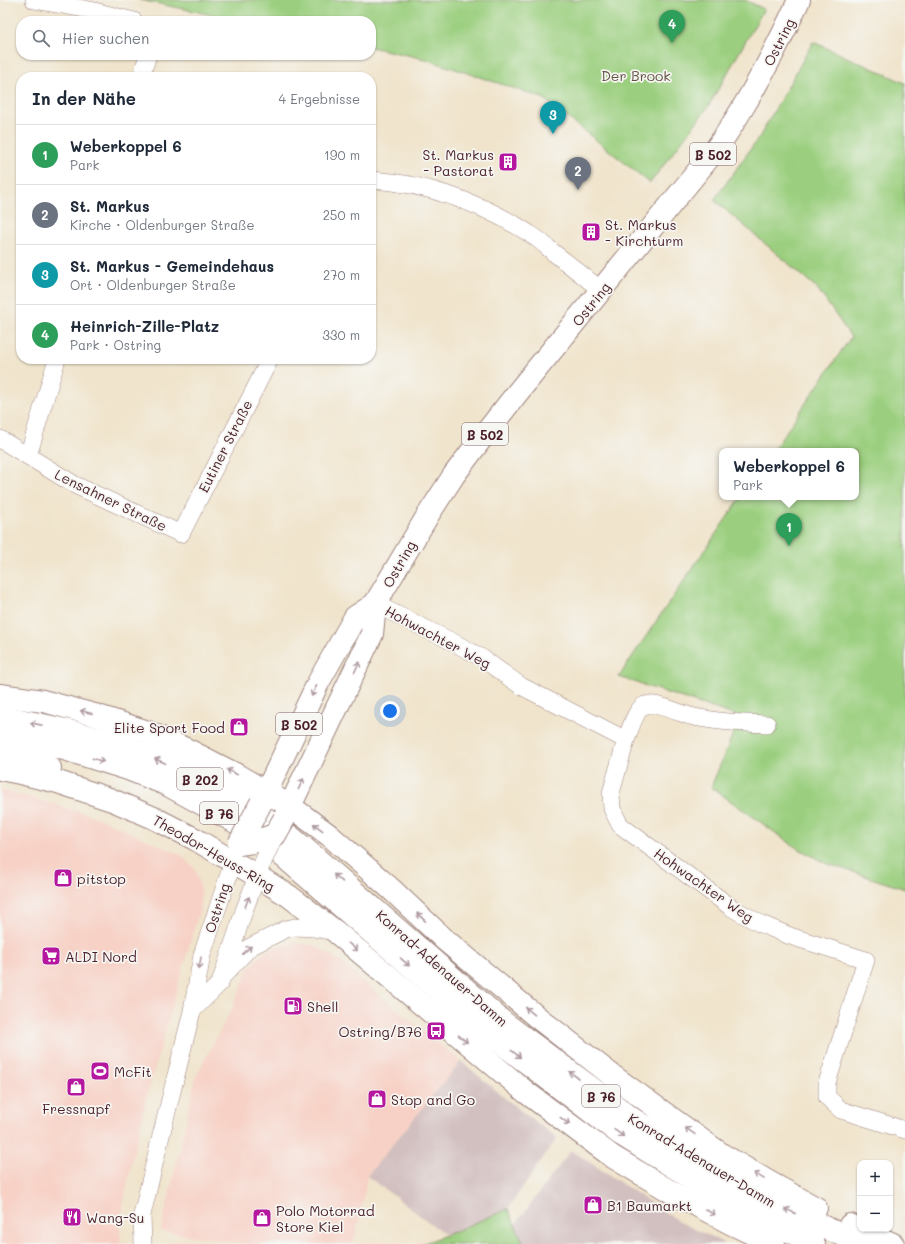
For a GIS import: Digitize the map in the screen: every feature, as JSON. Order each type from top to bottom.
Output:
[{"type":"main road","name":"Ostring","points":[[283,820],[372,634],[375,604],[428,515],[459,469],[504,409],[602,291],[724,138],[742,111],[799,0]]},
{"type":"main road","name":"Ostring","points":[[236,853],[318,683],[355,617],[375,604]]},
{"type":"main road","points":[[0,695],[51,703],[95,714],[148,732],[237,775],[263,797]]},
{"type":"main road","name":"B 202","points":[[0,716],[61,728],[104,740],[148,755],[192,774],[247,806],[286,833],[361,910]]},
{"type":"main road","name":"B 76","points":[[0,736],[61,748],[128,769],[166,784],[239,824],[361,910]]},
{"type":"main road","name":"Theodor-Heuss-Ring","points":[[0,757],[50,768],[128,792],[164,808],[218,837],[236,853],[260,869],[289,896],[336,932]]},
{"type":"main road","name":"Theodor-Heuss-Ring","points":[[0,769],[70,786],[112,800],[195,838],[236,853]]},
{"type":"main road","points":[[70,786],[128,792]]},
{"type":"main road","name":"B 76","points":[[263,797],[283,820],[329,835],[450,944],[537,1017],[614,1077],[722,1154],[774,1185],[841,1221],[893,1244]]},
{"type":"main road","points":[[236,853],[283,820]]},
{"type":"main road","name":"Konrad-Adenauer-Damm","points":[[361,910],[487,1032],[620,1134],[717,1194],[814,1244]]},
{"type":"main road","name":"Konrad-Adenauer-Damm","points":[[361,910],[502,1021],[633,1119],[757,1196],[864,1244]]},
{"type":"main road","points":[[336,932],[528,1093],[613,1157],[675,1194],[774,1244]]},
{"type":"street","points":[[34,0],[114,16]]},
{"type":"street","points":[[143,72],[147,60]]},
{"type":"street","points":[[376,180],[390,181],[423,188],[454,197],[483,208],[531,234],[602,291]]},
{"type":"street","points":[[28,456],[56,364]]},
{"type":"street","name":"Eutiner Straße","points":[[181,534],[267,364]]},
{"type":"street","name":"Lensahner Straße","points":[[0,439],[75,485],[181,534]]},
{"type":"street","name":"Hohwachter Weg","points":[[375,604],[455,643],[482,658],[521,686],[626,740]]},
{"type":"street","name":"Hohwachter Weg","points":[[767,724],[722,722],[691,716],[655,705],[645,705],[638,711],[626,740],[611,793],[612,809],[620,825],[732,908],[759,923],[790,936],[866,960],[827,1083],[827,1097],[841,1110],[905,1130]]},
{"type":"street","name":"Ostring","points":[[192,1012],[220,983],[245,908],[260,869],[283,820]]},
{"type":"street","name":"Ostring","points":[[143,1244],[142,1215],[192,1012],[202,955],[236,853]]},
{"type":"street","name":"Ostring","points":[[221,979],[250,947],[286,929],[295,927],[313,928],[336,932]]},
{"type":"shaded area","points":[[0,790],[94,816],[181,855],[195,869],[198,878],[201,892],[200,908],[147,1096],[123,1206],[120,1228],[121,1244],[0,1244]]},
{"type":"shaded area","points":[[295,943],[316,946],[343,963],[368,986],[461,1061],[367,1176],[361,1213],[353,1244],[246,1244],[161,1231],[196,1076],[233,1007],[249,967],[261,955],[275,947]]},
{"type":"shaded area","points":[[461,1061],[517,1108],[557,1138],[508,1209],[446,1235],[367,1176]]},
{"type":"shaded area","name":"B1 Baumarkt","points":[[571,1150],[680,1222],[726,1244],[524,1244],[515,1225]]},
{"type":"green space","name":"Der Brook","points":[[140,0],[745,0],[764,9],[708,107],[650,183],[543,98],[425,59],[376,48],[376,16],[218,16]]},
{"type":"green space","points":[[813,42],[905,83],[905,889],[825,863],[794,846],[711,787],[740,717],[619,677],[739,500],[859,500],[859,448],[775,448],[851,337],[817,288],[714,200],[760,136]]},
{"type":"green space","points":[[508,1209],[524,1244],[422,1244],[446,1235]]},
{"type":"place","name":"Heinrich-Zille-Platz","points":[[672,43]]},
{"type":"place","name":"St. Markus - Gemeindehaus","points":[[553,134]]},
{"type":"place","name":"St. Markus - Pastorat","points":[[508,162]]},
{"type":"place","name":"St. Markus","points":[[578,190]]},
{"type":"place","name":"St. Markus - Kirchturm","points":[[591,232]]},
{"type":"place","name":"Weberkoppel 6","points":[[789,546]]},
{"type":"place","name":"Elite Sport Food","points":[[239,727]]},
{"type":"place","name":"pitstop","points":[[63,878]]},
{"type":"place","name":"ALDI Nord","points":[[51,956]]},
{"type":"place","name":"Shell","points":[[293,1006]]},
{"type":"place","name":"Ostring/B76","points":[[436,1031]]},
{"type":"place","name":"McFit","points":[[100,1071]]},
{"type":"place","name":"Fressnapf","points":[[76,1087]]},
{"type":"place","name":"Stop and Go","points":[[377,1099]]},
{"type":"place","name":"B1 Baumarkt","points":[[593,1205]]},
{"type":"place","name":"Wang-Su","points":[[72,1217]]},
{"type":"place","name":"Polo Motorrad Store Kiel","points":[[262,1218]]}]
